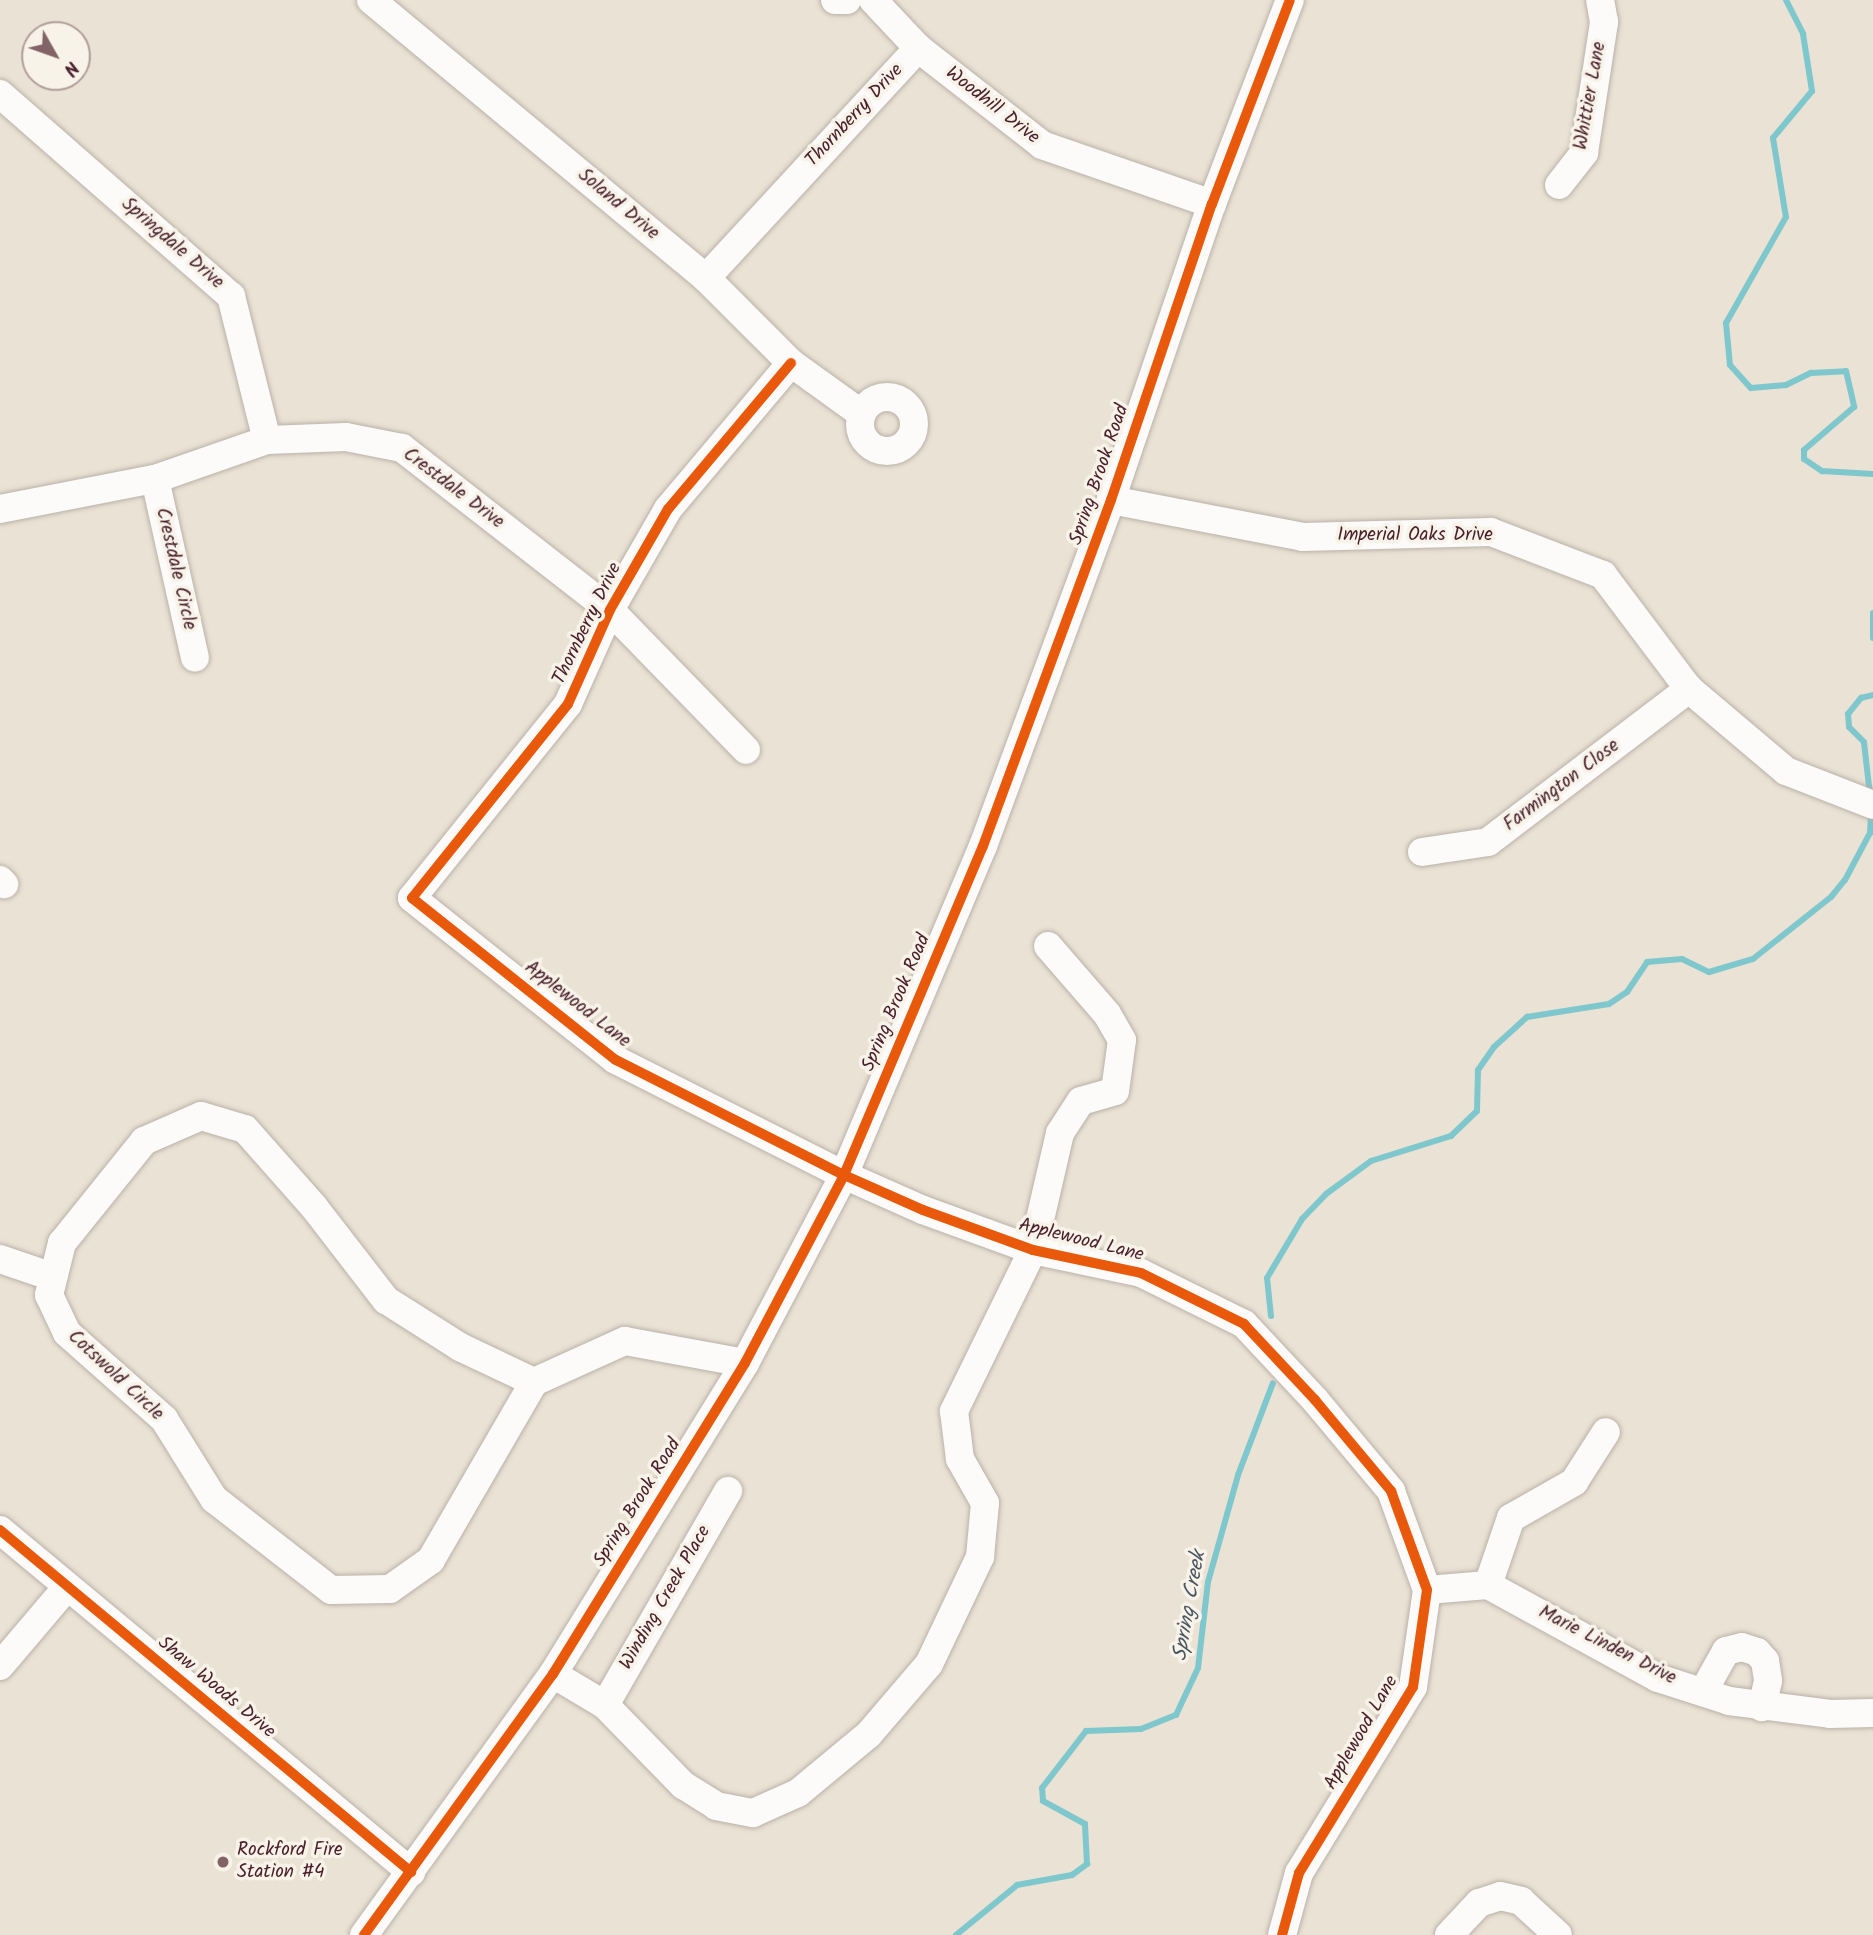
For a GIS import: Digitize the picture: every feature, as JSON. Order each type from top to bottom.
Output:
[{"type":"street","name":"Soland Drive","points":[[371,0],[706,278],[791,363],[862,414]]},
{"type":"street","points":[[835,0],[846,0]]},
{"type":"street","name":"Woodhill Drive","points":[[873,0],[918,48],[1042,145],[1212,204]]},
{"type":"street","name":"Spring Brook Road","points":[[364,1935],[553,1674],[745,1363],[844,1175],[983,846],[1111,500],[1212,204],[1290,0]]},
{"type":"street","name":"Whittier Lane","points":[[1559,185],[1584,153],[1604,22],[1600,0]]},
{"type":"street","name":"Thornberry Drive","points":[[706,278],[918,48]]},
{"type":"street","name":"Springdale Drive","points":[[4,104],[231,296],[267,440]]},
{"type":"street","name":"Thornberry Drive","points":[[412,898],[568,704],[610,610],[668,509],[791,363]]},
{"type":"street","name":"Crestdale Drive","points":[[0,509],[155,479],[267,440],[346,437],[402,448],[610,610],[746,750]]},
{"type":"street","name":"Crestdale Circle","points":[[155,479],[195,658]]},
{"type":"street","name":"Imperial Oaks Drive","points":[[1111,500],[1303,537],[1492,532],[1603,575],[1689,689],[1786,771],[1865,802]]},
{"type":"street","name":"Farmington Close","points":[[1422,852],[1488,842],[1689,689]]},
{"type":"street","name":"Applewood Lane","points":[[412,898],[616,1059],[844,1175],[1033,1250],[1141,1273],[1244,1324],[1391,1491],[1427,1590],[1413,1687],[1298,1872],[1282,1935]]},
{"type":"street","points":[[553,1674],[605,1705],[683,1785],[716,1806],[753,1813],[798,1793],[869,1734],[929,1664],[980,1557],[985,1503],[960,1459],[954,1411],[1033,1250],[1059,1133],[1081,1101],[1115,1091],[1122,1040],[1107,1014],[1048,946]]},
{"type":"street","name":"Cotswold Circle","points":[[201,1116],[245,1129],[314,1207],[386,1300],[460,1348],[534,1382],[431,1560],[390,1589],[331,1590],[214,1499],[164,1419],[67,1333],[49,1295],[54,1277],[62,1243],[144,1141],[201,1116]]},
{"type":"street","points":[[0,1259],[54,1277]]},
{"type":"street","points":[[534,1382],[625,1341],[745,1363]]},
{"type":"street","points":[[1427,1590],[1488,1585],[1511,1518],[1574,1482],[1606,1432]]},
{"type":"street","name":"Winding Creek Place","points":[[605,1705],[728,1491]]},
{"type":"street","name":"Shaw Woods Drive","points":[[0,1530],[411,1872]]},
{"type":"street","name":"Marie Linden Drive","points":[[1488,1585],[1658,1678],[1762,1707],[1873,1713]]},
{"type":"street","points":[[0,1666],[67,1587]]},
{"type":"street","points":[[1703,1692],[1727,1651],[1742,1647],[1757,1652],[1765,1661],[1768,1681],[1762,1707]]},
{"type":"street","points":[[1449,1935],[1479,1903],[1500,1896],[1521,1901],[1558,1935]]},
{"type":"waterway","name":"Spring Creek","points":[[1786,0],[1803,34],[1812,91],[1773,138],[1786,217],[1726,323],[1730,365],[1751,388],[1786,385],[1811,373],[1846,371],[1854,407],[1804,450],[1804,459],[1822,471],[1873,474]]},
{"type":"waterway","name":"Spring Creek","points":[[1873,613],[1873,638]]},
{"type":"waterway","name":"Spring Creek","points":[[1870,795],[1864,742],[1849,727],[1848,714],[1861,698],[1873,695]]},
{"type":"waterway","name":"Spring Creek","points":[[1271,1316],[1267,1278],[1302,1219],[1326,1194],[1371,1161],[1451,1136],[1477,1111],[1478,1070],[1494,1047],[1527,1017],[1609,1004],[1627,992],[1647,962],[1682,959],[1709,972],[1753,959],[1831,897],[1845,880],[1870,833],[1871,812]]},
{"type":"waterway","name":"Spring Creek","points":[[956,1935],[1017,1885],[1072,1875],[1087,1864],[1085,1824],[1043,1801],[1042,1788],[1086,1731],[1141,1729],[1176,1715],[1198,1668],[1208,1582],[1238,1475],[1273,1383]]},
{"type":"cycle path","points":[[364,1935],[553,1674],[745,1363],[844,1175],[983,846],[1111,500],[1212,204],[1290,0]]},
{"type":"cycle path","points":[[791,363],[668,509],[610,610],[568,704],[412,898],[616,1060],[844,1175],[923,1210],[1033,1250],[1141,1273],[1244,1324],[1315,1400],[1391,1491],[1427,1590],[1413,1687],[1299,1873],[1282,1935]]},
{"type":"cycle path","points":[[0,1530],[411,1872]]},
{"type":"place","name":"Rockford Fire Station #4","points":[[223,1862]]}]
